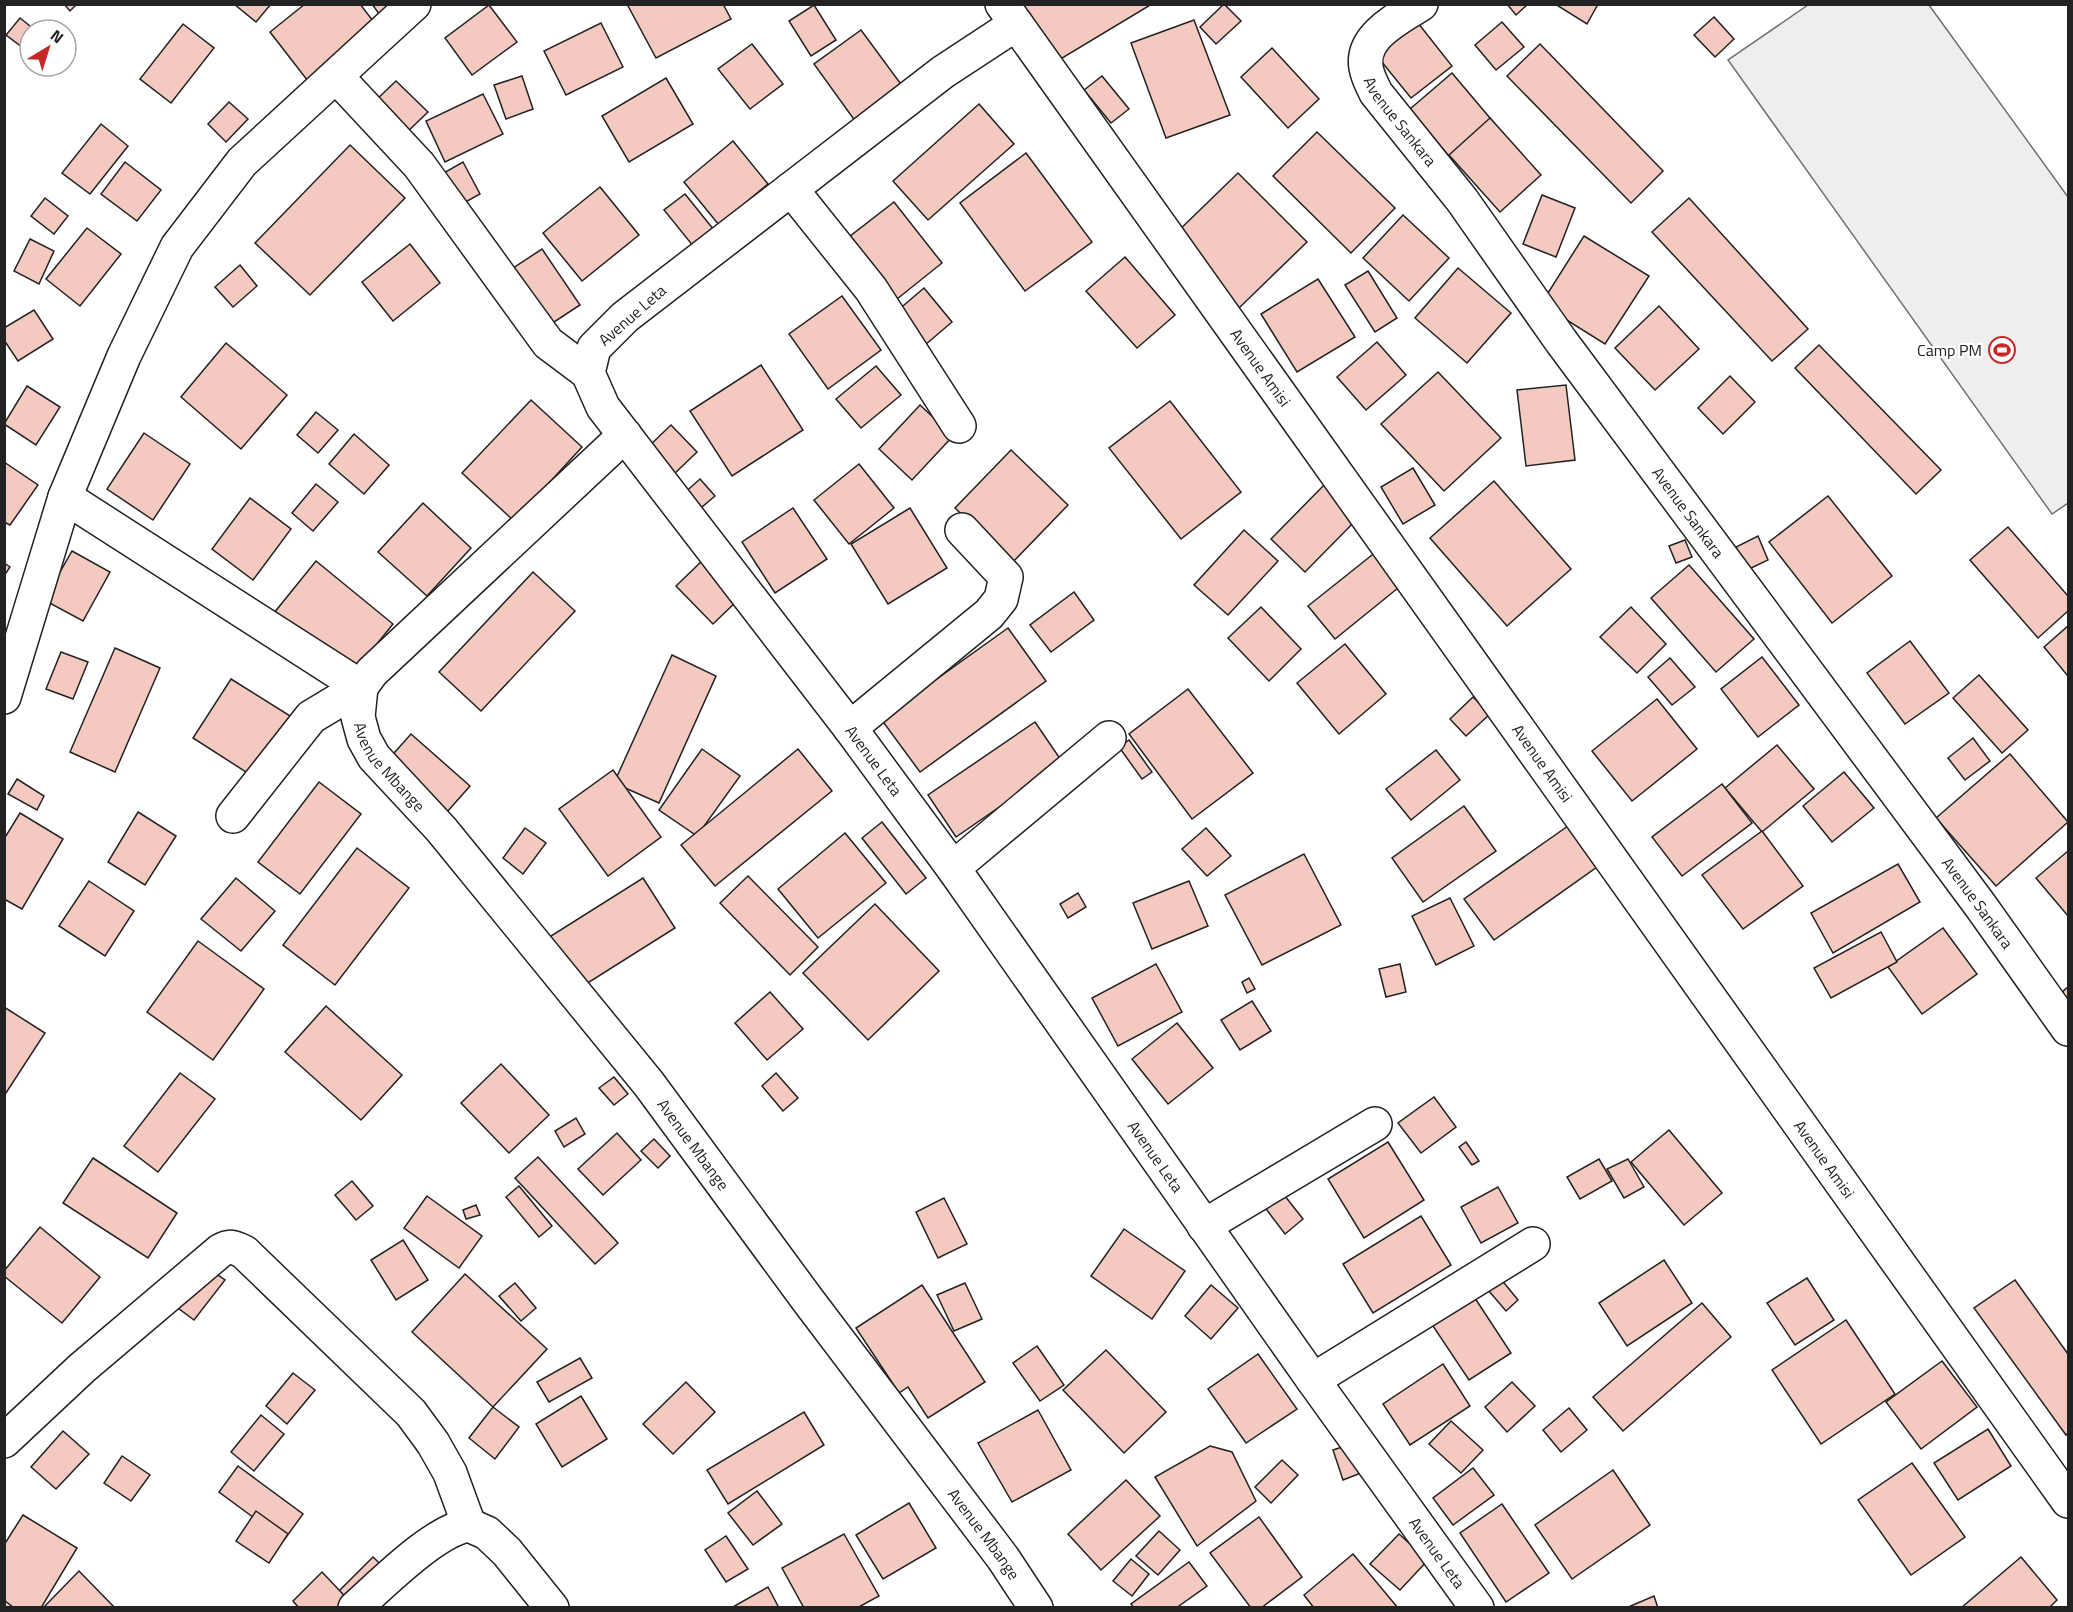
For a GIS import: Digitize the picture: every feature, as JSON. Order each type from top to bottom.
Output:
[{"type":"street","points":[[4,697],[65,497],[124,356],[177,247],[242,162],[414,4]]},
{"type":"street","name":"Avenue Sankara","points":[[1421,4],[1384,28],[1371,41],[1366,58],[1367,74],[1376,93],[1462,200],[1562,341],[1980,905],[2068,1029]]},
{"type":"street","name":"Avenue Leta","points":[[1009,14],[943,72],[625,317],[594,348],[588,373],[603,407],[850,728],[953,868],[1313,1380],[1477,1608]]},
{"type":"street","name":"Avenue Amisi","points":[[1009,14],[2068,1501]]},
{"type":"street","points":[[336,76],[419,165],[548,343],[588,373]]},
{"type":"street","points":[[791,189],[871,290],[959,426]]},
{"type":"street","points":[[233,816],[311,717],[361,687],[372,672],[625,435]]},
{"type":"street","points":[[65,497],[361,687]]},
{"type":"street","points":[[850,728],[989,614],[1001,599],[1006,577],[962,530]]},
{"type":"street","name":"Avenue Mbange","points":[[361,687],[358,717],[364,739],[374,757],[441,829],[649,1084],[807,1299],[1003,1558],[1036,1608]]},
{"type":"street","points":[[953,868],[1109,738]]},
{"type":"street","points":[[1204,1226],[1375,1124]]},
{"type":"street","points":[[1313,1380],[1533,1244]]},
{"type":"street","points":[[4,1440],[82,1368],[202,1265],[226,1247],[234,1246],[244,1252],[411,1413],[433,1443],[450,1473],[469,1525]]},
{"type":"street","points":[[355,1608],[436,1539],[456,1527],[469,1525],[487,1533],[507,1552],[552,1608]]},
{"type":"shaded area","name":"Camp PM","points":[[1808,5],[1929,5],[2068,197],[2068,503],[2052,514],[1728,60]]},
{"type":"building","points":[[64,4],[77,4],[70,11]]},
{"type":"building","points":[[234,4],[271,4],[256,22]]},
{"type":"building","points":[[305,4],[360,4],[380,30],[311,85],[270,32]]},
{"type":"building","points":[[372,4],[399,4],[382,18]]},
{"type":"building","points":[[627,4],[723,4],[731,19],[656,58]]},
{"type":"building","points":[[1021,4],[1152,4],[1054,63]]},
{"type":"building","points":[[1224,4],[1241,21],[1216,44],[1200,27]]},
{"type":"building","points":[[1507,4],[1528,4],[1516,15]]},
{"type":"building","points":[[1555,4],[1598,4],[1587,24]]},
{"type":"building","points":[[489,5],[517,42],[472,75],[445,38]]},
{"type":"building","points":[[814,5],[836,40],[811,56],[789,21]]},
{"type":"building","points":[[1714,17],[1734,39],[1715,57],[1694,35]]},
{"type":"building","points":[[18,20],[18,44],[6,35]]},
{"type":"building","points":[[1194,20],[1230,115],[1166,138],[1131,43]]},
{"type":"building","points":[[1502,22],[1524,47],[1496,70],[1475,45]]},
{"type":"building","points":[[601,23],[623,67],[566,95],[544,51]]},
{"type":"building","points":[[1418,23],[1452,66],[1411,98],[1377,56]]},
{"type":"building","points":[[183,24],[214,48],[171,103],[140,79]]},
{"type":"building","points":[[861,30],[906,91],[858,125],[814,64]]},
{"type":"building","points":[[752,44],[783,84],[750,109],[718,69]]},
{"type":"building","points":[[1540,44],[1663,171],[1631,203],[1507,76]]},
{"type":"building","points":[[1272,48],[1319,99],[1288,128],[1241,77]]},
{"type":"building","points":[[1452,73],[1495,124],[1452,160],[1410,109]]},
{"type":"building","points":[[522,76],[533,109],[506,119],[494,85]]},
{"type":"building","points":[[1102,76],[1129,109],[1111,123],[1084,90]]},
{"type":"building","points":[[666,78],[693,124],[629,162],[602,116]]},
{"type":"building","points":[[396,81],[428,112],[405,134],[374,102]]},
{"type":"building","points":[[483,94],[503,134],[445,162],[426,121]]},
{"type":"building","points":[[229,102],[248,119],[226,142],[208,124]]},
{"type":"building","points":[[979,104],[1014,144],[928,220],[893,181]]},
{"type":"building","points":[[1490,118],[1541,175],[1500,212],[1449,155]]},
{"type":"building","points":[[101,124],[128,146],[90,194],[62,173]]},
{"type":"building","points":[[1317,132],[1395,208],[1351,253],[1273,176]]},
{"type":"building","points":[[733,141],[768,184],[719,225],[684,182]]},
{"type":"building","points":[[350,145],[405,198],[310,295],[255,243]]},
{"type":"building","points":[[1026,153],[1092,242],[1025,291],[960,203]]},
{"type":"building","points":[[125,162],[161,190],[137,221],[101,194]]},
{"type":"building","points":[[463,162],[480,194],[453,209],[435,178]]},
{"type":"building","points":[[1238,173],[1307,242],[1239,308],[1171,238]]},
{"type":"building","points":[[600,187],[639,235],[582,281],[543,233]]},
{"type":"building","points":[[685,194],[718,235],[698,252],[664,210]]},
{"type":"building","points":[[1542,195],[1575,208],[1556,257],[1523,244]]},
{"type":"building","points":[[45,198],[68,216],[54,234],[31,216]]},
{"type":"building","points":[[1689,198],[1808,329],[1772,361],[1652,232]]},
{"type":"building","points":[[894,202],[942,263],[897,299],[849,237]]},
{"type":"building","points":[[1403,215],[1449,258],[1409,301],[1363,258]]},
{"type":"building","points":[[87,228],[121,254],[80,306],[46,279]]},
{"type":"building","points":[[1584,236],[1649,276],[1605,344],[1541,304]]},
{"type":"building","points":[[30,239],[54,251],[39,284],[14,271]]},
{"type":"building","points":[[410,244],[440,283],[393,321],[362,282]]},
{"type":"building","points":[[542,249],[580,305],[545,328],[507,272]]},
{"type":"building","points":[[1125,257],[1175,315],[1137,348],[1086,291]]},
{"type":"building","points":[[240,265],[257,286],[233,307],[215,287]]},
{"type":"building","points":[[1458,268],[1511,313],[1467,363],[1415,318]]},
{"type":"building","points":[[1368,271],[1397,318],[1375,332],[1345,285]]},
{"type":"building","points":[[1318,279],[1355,337],[1297,372],[1261,314]]},
{"type":"building","points":[[924,288],[952,322],[918,351],[890,317]]},
{"type":"building","points":[[842,296],[881,350],[828,389],[789,334]]},
{"type":"building","points":[[1659,306],[1699,349],[1655,390],[1615,348]]},
{"type":"building","points":[[34,310],[53,339],[18,361],[4,340],[4,328]]},
{"type":"building","points":[[1377,342],[1406,375],[1366,410],[1337,377]]},
{"type":"building","points":[[226,343],[287,395],[241,449],[181,397]]},
{"type":"building","points":[[1819,345],[1941,470],[1916,494],[1795,368]]},
{"type":"building","points":[[761,365],[803,430],[732,476],[690,411]]},
{"type":"building","points":[[876,366],[901,395],[861,428],[836,399]]},
{"type":"building","points":[[1438,372],[1501,438],[1444,491],[1381,424]]},
{"type":"building","points":[[1730,376],[1755,402],[1723,434],[1698,408]]},
{"type":"building","points":[[1566,385],[1575,460],[1526,466],[1517,390]]},
{"type":"building","points":[[27,386],[60,407],[36,445],[4,424]]},
{"type":"building","points":[[531,400],[582,447],[514,521],[462,473]]},
{"type":"building","points":[[1170,401],[1241,492],[1181,539],[1109,448]]},
{"type":"building","points":[[920,405],[953,436],[912,480],[879,449]]},
{"type":"building","points":[[316,412],[338,430],[318,453],[297,435]]},
{"type":"building","points":[[671,425],[697,452],[672,476],[646,449]]},
{"type":"building","points":[[144,433],[190,464],[153,520],[107,489]]},
{"type":"building","points":[[354,434],[389,465],[364,494],[329,464]]},
{"type":"building","points":[[1011,450],[1068,505],[1012,563],[955,508]]},
{"type":"building","points":[[4,462],[38,485],[10,525],[4,522]]},
{"type":"building","points":[[859,464],[894,508],[849,544],[814,500]]},
{"type":"building","points":[[1413,468],[1435,505],[1403,524],[1381,487]]},
{"type":"building","points":[[700,479],[715,496],[696,512],[682,495]]},
{"type":"building","points":[[1494,481],[1571,569],[1507,626],[1430,538]]},
{"type":"building","points":[[1326,483],[1360,516],[1305,572],[1271,539]]},
{"type":"building","points":[[316,484],[338,502],[313,531],[292,513]]},
{"type":"building","points":[[1828,496],[1892,576],[1832,623],[1769,542]]},
{"type":"building","points":[[250,498],[291,529],[253,580],[212,549]]},
{"type":"building","points":[[423,503],[471,548],[427,596],[378,552]]},
{"type":"building","points":[[793,508],[827,559],[775,593],[742,542]]},
{"type":"building","points":[[910,508],[947,568],[888,604],[851,544]]},
{"type":"building","points":[[2008,527],[2068,596],[2068,611],[2038,638],[1970,560]]},
{"type":"building","points":[[1244,530],[1278,561],[1228,615],[1194,585]]},
{"type":"building","points":[[1758,536],[1768,560],[1747,570],[1736,547]]},
{"type":"building","points":[[1685,540],[1692,557],[1676,563],[1669,546]]},
{"type":"building","points":[[72,551],[110,572],[83,621],[44,600]]},
{"type":"building","points":[[1377,551],[1403,584],[1335,639],[1308,606]]},
{"type":"building","points":[[704,559],[741,597],[713,624],[676,586]]},
{"type":"building","points":[[316,561],[393,624],[351,676],[274,613]]},
{"type":"building","points":[[4,563],[10,567],[4,576]]},
{"type":"building","points":[[1689,565],[1754,639],[1716,672],[1651,598]]},
{"type":"building","points":[[533,572],[575,611],[481,711],[439,672]]},
{"type":"building","points":[[1074,592],[1094,620],[1051,652],[1030,625]]},
{"type":"building","points":[[1261,607],[1301,649],[1269,681],[1228,638]]},
{"type":"building","points":[[1631,607],[1666,644],[1637,673],[1600,637]]},
{"type":"building","points":[[2068,626],[2068,674],[2067,675],[2044,647]]},
{"type":"building","points":[[1008,628],[1046,681],[920,772],[881,719]]},
{"type":"building","points":[[1910,641],[1949,693],[1905,724],[1867,673]]},
{"type":"building","points":[[1345,644],[1386,694],[1339,734],[1297,683]]},
{"type":"building","points":[[115,648],[160,668],[115,772],[70,752]]},
{"type":"building","points":[[61,652],[88,662],[73,699],[46,689]]},
{"type":"building","points":[[672,655],[716,676],[659,803],[614,783]]},
{"type":"building","points":[[1762,657],[1799,705],[1758,737],[1721,689]]},
{"type":"building","points":[[1670,658],[1695,687],[1672,705],[1648,677]]},
{"type":"building","points":[[1979,675],[2028,730],[2002,753],[1953,698]]},
{"type":"building","points":[[231,679],[295,719],[257,779],[193,738]]},
{"type":"building","points":[[1188,689],[1253,773],[1192,819],[1129,734]]},
{"type":"building","points":[[1473,697],[1490,714],[1466,736],[1450,719]]},
{"type":"building","points":[[1657,699],[1697,749],[1632,801],[1592,751]]},
{"type":"building","points":[[1035,722],[1063,763],[956,837],[928,795]]},
{"type":"building","points":[[411,734],[470,786],[447,812],[387,761]]},
{"type":"building","points":[[1973,738],[1990,761],[1965,780],[1948,758]]},
{"type":"building","points":[[1129,740],[1152,772],[1142,779],[1119,747]]},
{"type":"building","points":[[1777,745],[1814,789],[1762,832],[1725,788]]},
{"type":"building","points":[[702,749],[740,776],[697,836],[659,810]]},
{"type":"building","points":[[798,749],[832,791],[715,886],[681,845]]},
{"type":"building","points":[[1436,750],[1460,780],[1411,820],[1386,789]]},
{"type":"building","points":[[2010,754],[2068,822],[1996,886],[1936,818]]},
{"type":"building","points":[[613,770],[661,837],[608,876],[559,809]]},
{"type":"building","points":[[1844,772],[1874,808],[1832,842],[1803,806]]},
{"type":"building","points":[[17,779],[44,796],[37,810],[8,794]]},
{"type":"building","points":[[319,782],[361,814],[300,894],[258,862]]},
{"type":"building","points":[[1722,784],[1752,823],[1682,876],[1652,837]]},
{"type":"building","points":[[1464,806],[1496,851],[1423,902],[1392,858]]},
{"type":"building","points":[[138,812],[176,836],[145,885],[108,862]]},
{"type":"building","points":[[20,813],[63,839],[22,909],[4,899],[4,839]]},
{"type":"building","points":[[882,822],[926,878],[906,894],[862,838]]},
{"type":"building","points":[[1568,826],[1597,867],[1494,940],[1464,899]]},
{"type":"building","points":[[525,828],[546,843],[523,874],[503,858]]},
{"type":"building","points":[[1206,828],[1231,856],[1207,876],[1182,849]]},
{"type":"building","points":[[1762,831],[1803,886],[1743,929],[1702,875]]},
{"type":"building","points":[[845,833],[886,883],[818,938],[778,889]]},
{"type":"building","points":[[357,848],[409,888],[335,985],[283,945]]},
{"type":"building","points":[[2068,851],[2068,916],[2036,878]]},
{"type":"building","points":[[1304,854],[1341,925],[1262,965],[1225,895]]},
{"type":"building","points":[[1898,864],[1920,902],[1833,953],[1811,913]]},
{"type":"building","points":[[748,876],[818,947],[790,975],[720,903]]},
{"type":"building","points":[[236,878],[275,911],[241,951],[201,919]]},
{"type":"building","points":[[643,878],[675,928],[575,991],[543,941]]},
{"type":"building","points":[[89,881],[134,911],[105,956],[59,926]]},
{"type":"building","points":[[1189,881],[1208,926],[1152,949],[1133,903]]},
{"type":"building","points":[[1078,893],[1086,907],[1068,918],[1060,904]]},
{"type":"building","points":[[1450,898],[1474,946],[1436,965],[1412,916]]},
{"type":"building","points":[[875,904],[939,971],[868,1040],[803,973]]},
{"type":"building","points":[[1943,928],[1977,974],[1922,1014],[1888,967]]},
{"type":"building","points":[[1881,932],[1897,962],[1831,998],[1814,968]]},
{"type":"building","points":[[198,941],[264,989],[213,1060],[147,1012]]},
{"type":"building","points":[[1156,964],[1182,1012],[1118,1046],[1092,998]]},
{"type":"building","points":[[1400,964],[1406,992],[1386,997],[1379,969]]},
{"type":"building","points":[[1249,978],[1255,989],[1247,993],[1242,982]]},
{"type":"building","points":[[2068,987],[2068,1003],[2061,993]]},
{"type":"building","points":[[770,992],[803,1029],[767,1060],[735,1023]]},
{"type":"building","points":[[1252,1001],[1271,1031],[1240,1050],[1221,1020]]},
{"type":"building","points":[[326,1006],[402,1075],[361,1120],[285,1052]]},
{"type":"building","points":[[4,1007],[45,1033],[4,1096]]},
{"type":"building","points":[[1177,1023],[1213,1068],[1168,1104],[1132,1059]]},
{"type":"building","points":[[501,1064],[549,1115],[509,1153],[461,1103]]},
{"type":"building","points":[[180,1073],[215,1099],[158,1172],[124,1146]]},
{"type":"building","points":[[776,1073],[798,1098],[783,1111],[762,1086]]},
{"type":"building","points":[[614,1077],[628,1094],[614,1105],[599,1088]]},
{"type":"building","points":[[1434,1097],[1456,1127],[1421,1153],[1398,1123]]},
{"type":"building","points":[[576,1118],[585,1134],[564,1147],[555,1131]]},
{"type":"building","points":[[1669,1130],[1722,1193],[1684,1225],[1631,1162]]},
{"type":"building","points":[[617,1133],[641,1160],[603,1195],[578,1169]]},
{"type":"building","points":[[654,1139],[670,1156],[658,1168],[641,1151]]},
{"type":"building","points":[[1388,1142],[1424,1200],[1364,1238],[1328,1179]]},
{"type":"building","points":[[1466,1142],[1479,1161],[1472,1165],[1459,1147]]},
{"type":"building","points":[[538,1157],[618,1243],[595,1264],[515,1178]]},
{"type":"building","points":[[93,1158],[177,1213],[148,1258],[63,1203]]},
{"type":"building","points":[[1599,1159],[1612,1181],[1580,1199],[1567,1177]]},
{"type":"building","points":[[1628,1159],[1644,1187],[1624,1198],[1607,1169]]},
{"type":"building","points":[[352,1181],[373,1206],[356,1220],[335,1195]]},
{"type":"building","points":[[519,1186],[552,1226],[539,1237],[506,1197]]},
{"type":"building","points":[[1498,1187],[1518,1223],[1481,1243],[1461,1207]]},
{"type":"building","points":[[1281,1191],[1303,1219],[1285,1234],[1263,1205]]},
{"type":"building","points":[[427,1196],[482,1236],[459,1268],[404,1228]]},
{"type":"building","points":[[944,1198],[967,1244],[938,1258],[916,1212]]},
{"type":"building","points":[[476,1205],[480,1215],[466,1219],[463,1210]]},
{"type":"building","points":[[1421,1216],[1451,1265],[1373,1313],[1343,1264]]},
{"type":"building","points":[[40,1227],[100,1277],[62,1323],[4,1276],[4,1271]]},
{"type":"building","points":[[1124,1229],[1185,1271],[1152,1319],[1091,1276]]},
{"type":"building","points":[[403,1240],[428,1280],[396,1300],[371,1260]]},
{"type":"building","points":[[1664,1260],[1692,1303],[1627,1346],[1599,1303]]},
{"type":"building","points":[[204,1265],[225,1280],[194,1320],[174,1305]]},
{"type":"building","points":[[1496,1273],[1518,1300],[1506,1311],[1483,1284]]},
{"type":"building","points":[[465,1274],[547,1349],[493,1407],[412,1332]]},
{"type":"building","points":[[1807,1278],[1834,1320],[1795,1345],[1767,1303]]},
{"type":"building","points":[[2015,1280],[2068,1354],[2068,1433],[2066,1435],[1974,1308]]},
{"type":"building","points":[[515,1283],[536,1308],[521,1321],[499,1296]]},
{"type":"building","points":[[965,1283],[982,1319],[954,1331],[937,1295]]},
{"type":"building","points":[[922,1285],[985,1382],[928,1418],[908,1387],[899,1393],[856,1328]]},
{"type":"building","points":[[1211,1285],[1238,1308],[1211,1339],[1185,1316]]},
{"type":"building","points":[[1469,1289],[1511,1353],[1469,1380],[1427,1317]]},
{"type":"building","points":[[1702,1303],[1731,1337],[1623,1431],[1593,1397]]},
{"type":"building","points":[[1846,1320],[1895,1394],[1821,1444],[1772,1370]]},
{"type":"building","points":[[1037,1346],[1064,1385],[1040,1401],[1013,1363]]},
{"type":"building","points":[[1106,1350],[1166,1412],[1124,1453],[1063,1390]]},
{"type":"building","points":[[1258,1354],[1297,1409],[1246,1443],[1208,1389]]},
{"type":"building","points":[[580,1358],[592,1378],[549,1402],[537,1382]]},
{"type":"building","points":[[1942,1361],[1977,1407],[1921,1449],[1886,1402]]},
{"type":"building","points":[[1443,1364],[1470,1406],[1410,1445],[1383,1404]]},
{"type":"building","points":[[293,1373],[315,1390],[287,1424],[266,1406]]},
{"type":"building","points":[[686,1382],[715,1412],[673,1454],[643,1424]]},
{"type":"building","points":[[1512,1382],[1535,1406],[1507,1432],[1485,1407]]},
{"type":"building","points":[[581,1396],[607,1439],[562,1467],[536,1424]]},
{"type":"building","points":[[493,1407],[519,1427],[495,1459],[469,1438]]},
{"type":"building","points":[[1569,1408],[1587,1430],[1561,1452],[1543,1430]]},
{"type":"building","points":[[1038,1410],[1071,1470],[1012,1502],[978,1443]]},
{"type":"building","points":[[804,1412],[824,1445],[728,1504],[707,1470]]},
{"type":"building","points":[[261,1415],[284,1434],[254,1471],[231,1452]]},
{"type":"building","points":[[1451,1421],[1483,1450],[1461,1473],[1429,1444]]},
{"type":"building","points":[[1988,1429],[2011,1466],[1958,1500],[1934,1463]]},
{"type":"building","points":[[63,1431],[89,1454],[56,1489],[31,1467]]},
{"type":"building","points":[[1351,1444],[1361,1473],[1343,1480],[1333,1450]]},
{"type":"building","points":[[1210,1446],[1232,1452],[1256,1501],[1197,1546],[1155,1477]]},
{"type":"building","points":[[122,1456],[150,1475],[131,1501],[104,1483]]},
{"type":"building","points":[[1282,1460],[1298,1475],[1271,1503],[1255,1487]]},
{"type":"building","points":[[1912,1463],[1965,1537],[1911,1575],[1858,1500]]},
{"type":"building","points":[[238,1466],[303,1514],[284,1540],[219,1492]]},
{"type":"building","points":[[1473,1468],[1494,1495],[1453,1525],[1433,1498]]},
{"type":"building","points":[[1613,1470],[1650,1525],[1572,1579],[1535,1525]]},
{"type":"building","points":[[1126,1480],[1160,1516],[1101,1570],[1068,1534]]},
{"type":"building","points":[[757,1491],[782,1524],[753,1545],[728,1513]]},
{"type":"building","points":[[909,1503],[936,1548],[883,1579],[856,1535]]},
{"type":"building","points":[[1502,1504],[1549,1573],[1506,1602],[1460,1533]]},
{"type":"building","points":[[256,1511],[288,1534],[269,1563],[236,1541]]},
{"type":"building","points":[[23,1515],[77,1548],[41,1608],[14,1608],[4,1602],[4,1545]]},
{"type":"building","points":[[1259,1517],[1302,1577],[1261,1608],[1251,1608],[1210,1553]]},
{"type":"building","points":[[1159,1531],[1180,1550],[1158,1575],[1136,1556]]},
{"type":"building","points":[[844,1534],[879,1596],[857,1608],[804,1608],[782,1568]]},
{"type":"building","points":[[1399,1534],[1428,1560],[1400,1590],[1370,1564]]},
{"type":"building","points":[[726,1536],[748,1569],[726,1582],[705,1550]]},
{"type":"building","points":[[1353,1554],[1398,1608],[1314,1608],[1304,1595]]},
{"type":"building","points":[[373,1557],[399,1582],[356,1608],[339,1591]]},
{"type":"building","points":[[2021,1557],[2057,1600],[2049,1608],[1961,1608]]},
{"type":"building","points":[[1131,1559],[1149,1574],[1132,1596],[1113,1581]]},
{"type":"building","points":[[1189,1562],[1207,1586],[1176,1608],[1134,1608],[1131,1604]]},
{"type":"building","points":[[79,1571],[115,1608],[43,1608]]},
{"type":"building","points":[[322,1572],[356,1608],[299,1608],[293,1601]]},
{"type":"building","points":[[768,1587],[779,1608],[731,1608]]},
{"type":"building","points":[[1654,1596],[1658,1608],[1626,1608]]},
{"type":"building","points":[[4,1600],[14,1608],[4,1608]]},
{"type":"place","name":"Camp PM","points":[[2002,350]]}]
